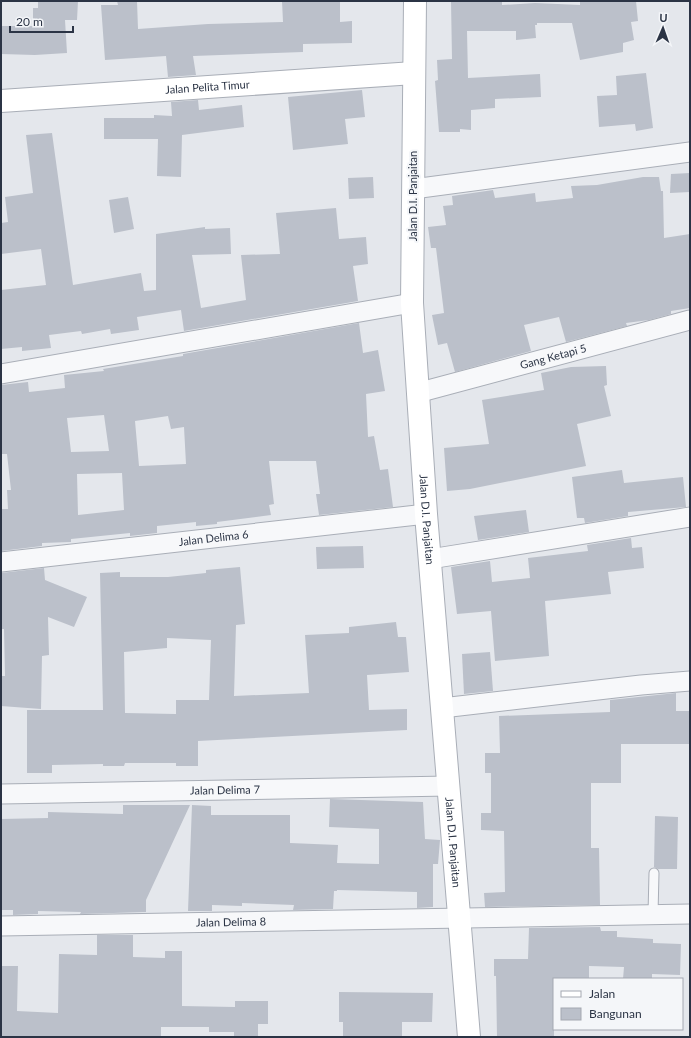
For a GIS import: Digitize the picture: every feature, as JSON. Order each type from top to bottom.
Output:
[{"type":"street","name":"Jalan D.I. Panjaitan","points":[[415,1],[412,302],[426,514],[469,1037]]},
{"type":"street","name":"Jalan Pelita Timur","points":[[1,101],[414,74]]},
{"type":"street","points":[[412,188],[690,152]]},
{"type":"street","points":[[1,374],[412,302]]},
{"type":"street","name":"Gang Ketapi 5","points":[[417,393],[690,320]]},
{"type":"street","name":"Jalan Delima 6","points":[[1,562],[426,514]]},
{"type":"street","points":[[430,559],[690,517]]},
{"type":"street","points":[[442,708],[642,684],[690,681]]},
{"type":"street","name":"Jalan Delima 7","points":[[1,794],[449,786]]},
{"type":"street","name":"Jalan Delima 8","points":[[1,926],[690,914]]},
{"type":"lane","points":[[652,914],[654,873]]},
{"type":"building","points":[[38,1],[78,1],[77,20],[65,20],[67,53],[35,55],[1,54],[1,26],[33,26],[33,8],[38,8]]},
{"type":"building","points":[[117,1],[137,1],[138,29],[208,24],[283,22],[282,1],[340,1],[340,22],[352,21],[352,43],[303,44],[303,52],[193,56],[196,75],[168,77],[166,56],[105,60],[101,5],[118,5]]},
{"type":"building","points":[[451,1],[502,2],[502,5],[535,3],[580,5],[580,2],[636,1],[638,21],[631,22],[634,40],[623,43],[623,52],[580,60],[572,23],[537,23],[537,25],[535,25],[536,38],[516,40],[516,31],[467,31],[468,78],[540,74],[541,97],[495,99],[495,108],[471,110],[471,130],[460,129],[460,132],[439,132],[435,81],[438,80],[437,60],[452,59]]},
{"type":"building","points":[[646,73],[653,128],[636,131],[635,124],[599,127],[597,96],[617,95],[616,76]]},
{"type":"building","points":[[362,90],[365,117],[345,119],[348,144],[293,150],[288,97]]},
{"type":"building","points":[[198,100],[199,110],[242,105],[244,127],[182,135],[181,177],[157,176],[158,139],[104,139],[104,118],[154,118],[154,115],[172,116],[171,102]]},
{"type":"building","points":[[52,133],[73,285],[141,273],[144,291],[156,290],[156,234],[205,227],[205,229],[230,228],[231,254],[192,255],[201,308],[246,300],[241,255],[280,254],[276,213],[336,208],[339,239],[366,237],[368,264],[353,266],[358,301],[184,331],[181,310],[137,317],[139,330],[111,334],[110,329],[82,334],[81,331],[49,335],[51,348],[22,351],[22,347],[1,349],[1,290],[46,285],[41,249],[1,254],[1,223],[8,222],[5,197],[33,193],[26,135]]},
{"type":"building","points":[[690,173],[690,192],[670,193],[671,174]]},
{"type":"building","points":[[373,177],[374,198],[349,199],[348,178]]},
{"type":"building","points":[[643,177],[659,177],[661,191],[663,191],[664,238],[690,234],[690,308],[671,311],[671,314],[649,320],[626,323],[627,326],[566,342],[559,317],[524,325],[531,351],[455,372],[447,343],[438,345],[432,315],[444,313],[436,248],[431,248],[428,227],[446,225],[443,206],[453,205],[452,196],[493,190],[495,198],[535,193],[536,202],[573,198],[571,186],[597,185]]},
{"type":"building","points":[[128,197],[134,229],[114,233],[109,200]]},
{"type":"building","points":[[359,323],[363,353],[378,350],[385,391],[366,394],[368,437],[374,436],[380,470],[388,469],[393,507],[319,515],[316,494],[320,494],[316,461],[269,461],[274,504],[269,505],[271,515],[217,522],[217,524],[196,526],[196,522],[157,526],[157,533],[130,536],[130,533],[71,539],[71,542],[42,543],[42,546],[1,551],[1,509],[8,509],[7,490],[11,490],[7,454],[1,454],[1,385],[28,382],[29,392],[65,388],[64,375],[104,371],[103,369],[183,356],[183,354]],"holes":[[[104,415],[109,451],[71,452],[67,418]],[[168,416],[171,429],[184,427],[186,464],[139,466],[135,421]],[[122,473],[124,510],[78,515],[77,474]]]},
{"type":"building","points":[[606,366],[607,385],[604,386],[611,416],[577,424],[586,466],[470,489],[447,491],[444,448],[489,444],[482,400],[544,390],[541,373],[571,367]]},
{"type":"building","points":[[622,470],[624,483],[683,477],[686,507],[628,512],[628,516],[585,523],[584,518],[577,518],[572,477]]},
{"type":"building","points":[[526,510],[529,532],[478,540],[474,516]]},
{"type":"building","points":[[631,538],[632,548],[642,547],[644,568],[608,572],[611,594],[545,601],[549,656],[495,661],[491,611],[457,614],[451,567],[490,561],[492,582],[530,578],[528,558],[588,551],[587,545]]},
{"type":"building","points":[[363,546],[364,568],[317,569],[316,547]]},
{"type":"building","points":[[240,567],[245,624],[236,625],[234,696],[309,693],[305,635],[349,633],[349,627],[396,622],[398,637],[406,637],[409,672],[367,675],[369,710],[407,709],[407,730],[198,741],[198,766],[176,766],[176,763],[125,763],[124,766],[103,766],[103,764],[52,765],[52,773],[27,773],[27,710],[103,710],[100,573],[120,572],[120,577],[168,577],[206,573],[206,570]],"holes":[[[167,638],[211,640],[209,700],[176,700],[176,714],[125,713],[124,652],[167,648]]]},
{"type":"building","points":[[44,568],[45,580],[87,597],[74,627],[48,617],[49,655],[42,656],[41,709],[1,706],[1,676],[5,676],[4,629],[1,629],[1,573]]},
{"type":"building","points":[[490,652],[493,691],[464,694],[462,654]]},
{"type":"building","points":[[676,693],[676,711],[690,711],[690,744],[621,744],[621,783],[591,783],[591,848],[599,848],[600,905],[485,907],[484,893],[505,892],[504,831],[481,830],[481,813],[491,813],[491,773],[485,773],[485,753],[500,753],[499,716],[610,712],[610,700]]},
{"type":"building","points":[[330,799],[423,802],[425,839],[440,840],[438,864],[433,864],[433,907],[417,908],[417,892],[337,890],[334,891],[333,909],[293,910],[294,905],[242,903],[242,906],[212,905],[212,911],[188,911],[192,805],[211,806],[211,815],[290,815],[290,843],[338,845],[337,863],[379,864],[379,829],[329,827]]},
{"type":"building","points":[[123,805],[190,805],[146,900],[146,912],[80,914],[81,912],[38,911],[38,914],[13,915],[13,910],[1,910],[1,819],[48,818],[48,812],[123,814]]},
{"type":"building","points":[[655,816],[678,817],[677,869],[658,869],[654,867]]},
{"type":"building","points":[[600,927],[601,931],[617,931],[617,937],[653,939],[653,943],[681,944],[680,975],[652,974],[652,978],[623,978],[624,967],[589,966],[589,978],[553,978],[554,1037],[497,1037],[496,976],[494,976],[494,959],[528,959],[529,928]]},
{"type":"building","points":[[97,935],[133,935],[133,957],[165,958],[165,951],[182,951],[182,1006],[235,1007],[235,1001],[268,1001],[268,1024],[258,1024],[258,1037],[234,1037],[234,1032],[209,1032],[209,1027],[161,1027],[161,1037],[1,1037],[1,966],[18,966],[17,1011],[58,1013],[59,954],[97,955]]},
{"type":"building","points":[[339,992],[433,993],[432,1022],[402,1022],[402,1037],[343,1037],[343,1022],[339,1022]]}]
